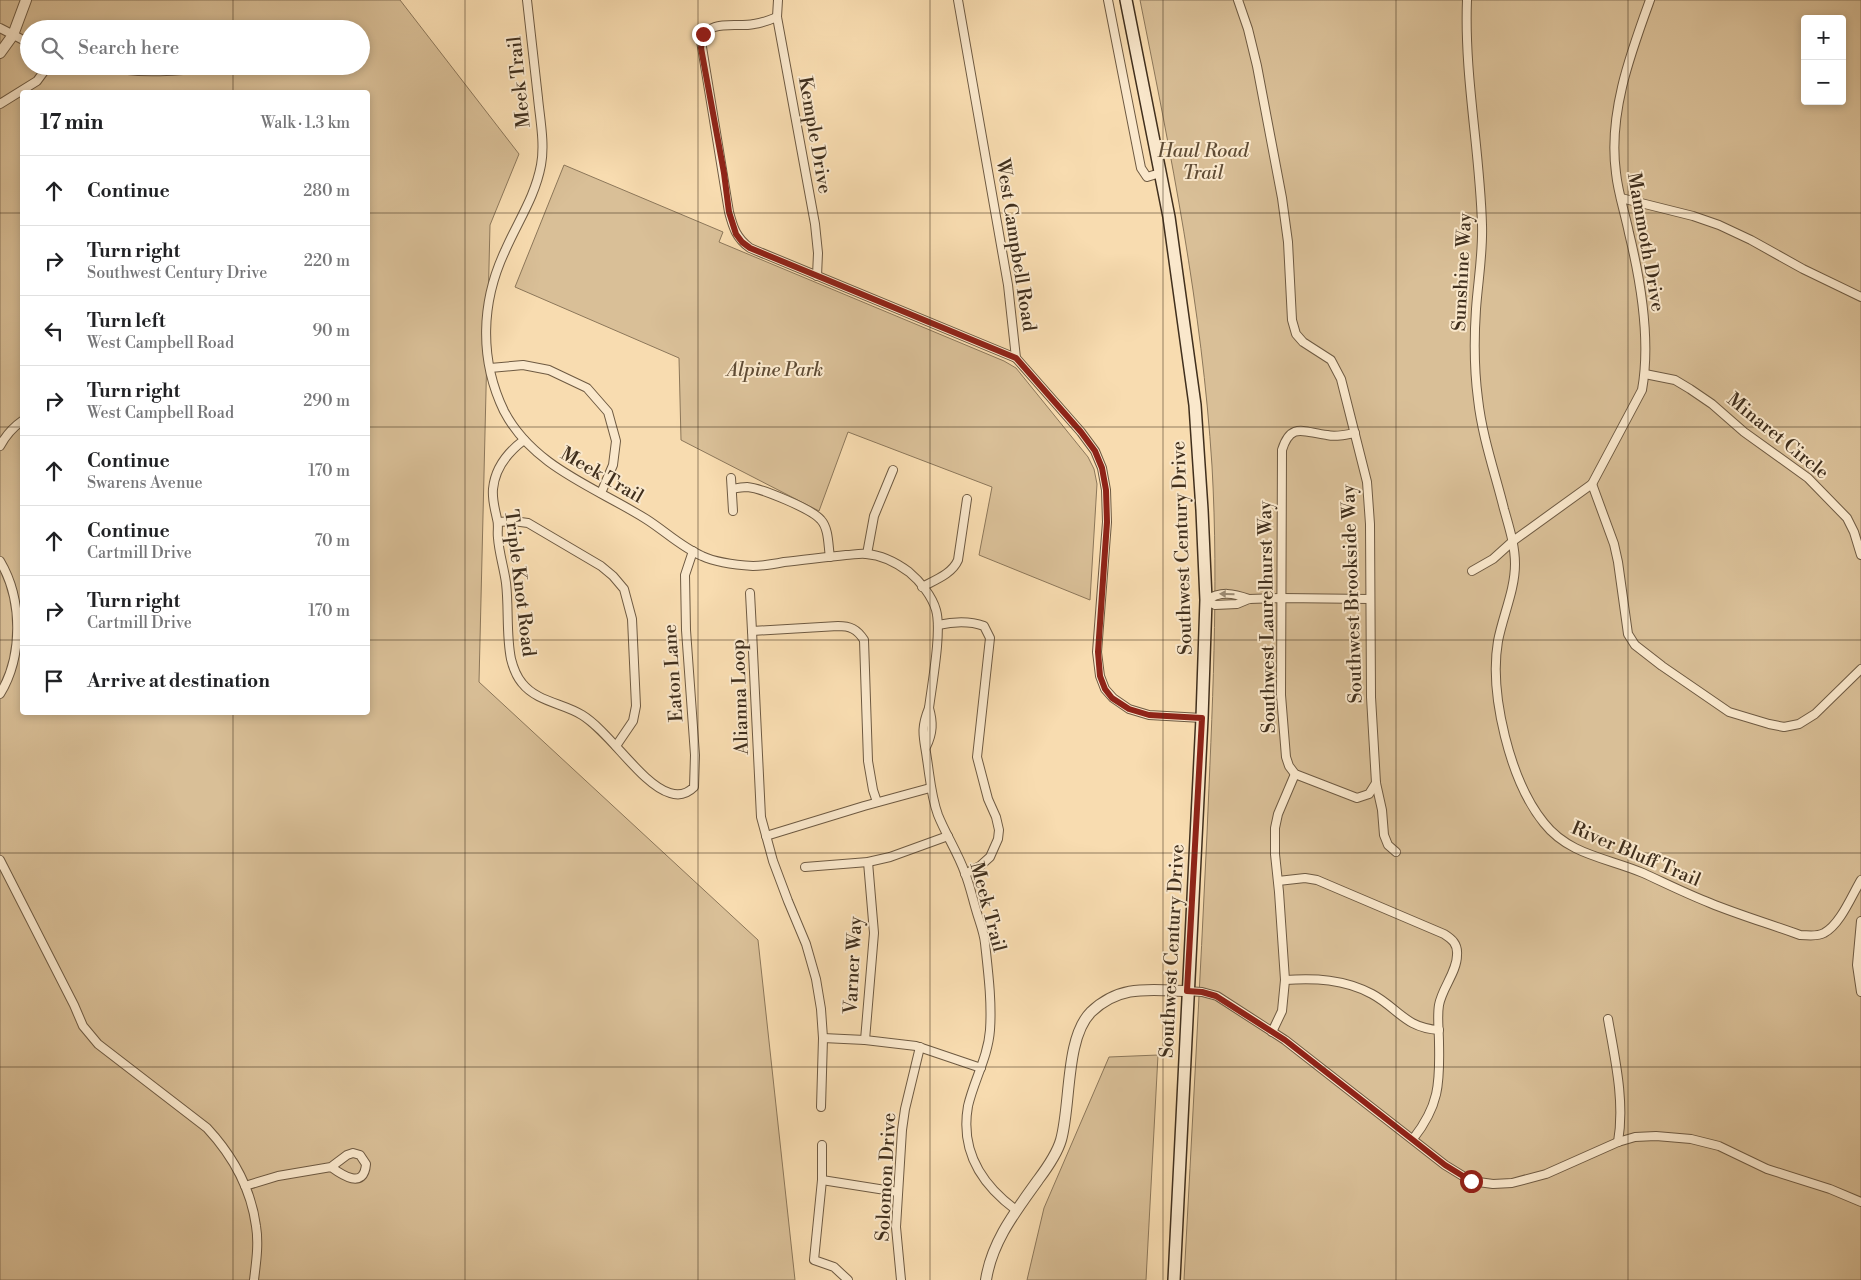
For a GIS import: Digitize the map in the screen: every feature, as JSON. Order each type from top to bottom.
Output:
[{"type":"main road","name":"Southwest Century Drive","points":[[1126,0],[1160,173],[1176,267],[1195,405],[1206,600],[1202,718],[1174,1280]]},
{"type":"street","points":[[0,53],[13,34],[26,0]]},
{"type":"street","name":"Meek Trail","points":[[527,0],[541,129],[542,162],[534,194],[505,250],[492,281],[487,308],[486,338],[490,368],[497,394],[506,414],[524,440],[542,458],[569,477],[601,492],[703,557],[755,566],[867,554],[889,560],[902,567],[917,579],[936,609],[938,625],[929,708],[932,720],[931,737],[926,747],[930,788],[938,814],[965,874],[984,940],[990,988],[990,1030],[986,1053],[968,1106],[966,1129],[971,1154],[980,1174],[996,1194],[1016,1210]]},
{"type":"street","name":"Kemple Drive","points":[[778,0],[777,17],[815,224],[818,254],[817,276]]},
{"type":"street","name":"West Campbell Road","points":[[958,0],[1008,285],[1016,358],[1081,432],[1095,451],[1102,468],[1106,490],[1107,522],[1098,652],[1100,676],[1105,689],[1112,698],[1129,709],[1149,715],[1202,718]]},
{"type":"street","points":[[1108,0],[1140,168],[1147,176],[1160,173]]},
{"type":"street","name":"Southwest Brookside Way","points":[[1238,0],[1248,29],[1257,66],[1282,198],[1289,259],[1292,320],[1296,334],[1303,342],[1331,360],[1341,379],[1361,454],[1369,501],[1371,697],[1376,783],[1382,810],[1384,835],[1388,845],[1396,852]]},
{"type":"street","name":"Sunshine Way","points":[[1467,0],[1467,64],[1482,201],[1483,236],[1476,313],[1475,372],[1480,416],[1513,541]]},
{"type":"street","name":"Mammoth Drive","points":[[1472,571],[1493,559],[1513,541],[1592,484],[1642,390],[1645,374],[1642,291],[1616,174],[1615,160],[1617,110],[1629,61],[1650,0]]},
{"type":"street","points":[[777,17],[754,24],[727,25],[708,29],[703,34],[701,48],[724,173],[729,212],[736,234],[750,248],[1016,358]]},
{"type":"street","points":[[0,28],[20,38]]},
{"type":"street","points":[[24,90],[37,82],[42,75]]},
{"type":"street","points":[[0,104],[20,92]]},
{"type":"street","points":[[1621,198],[1693,216],[1720,225],[1861,297]]},
{"type":"street","points":[[490,368],[522,365],[549,370],[586,388],[608,412],[616,441],[613,465],[601,492]]},
{"type":"street","name":"Minaret Circle","points":[[1645,374],[1675,380],[1690,389],[1712,404],[1744,432],[1808,478],[1847,518],[1854,532],[1861,556]]},
{"type":"street","points":[[0,446],[14,426],[20,422]]},
{"type":"street","name":"Southwest Laurelhurst Way","points":[[1295,774],[1288,766],[1281,687],[1282,450],[1292,433],[1298,430],[1326,436],[1341,436],[1355,433]]},
{"type":"street","name":"Triple Knot Road","points":[[524,440],[500,464],[492,490],[493,504],[498,522],[497,537],[506,583],[509,644],[512,661],[517,673],[523,683],[533,692],[582,715],[596,726],[652,783],[670,793],[683,794],[690,792]]},
{"type":"street","points":[[867,554],[874,516],[893,470]]},
{"type":"street","points":[[731,478],[733,511]]},
{"type":"street","points":[[1592,484],[1614,544],[1628,634],[1635,645],[1729,712],[1784,727],[1800,724],[1815,714],[1861,669]]},
{"type":"street","points":[[732,489],[747,487],[763,491],[814,513],[822,521],[827,532],[830,557]]},
{"type":"street","points":[[922,587],[951,571],[956,565],[967,499]]},
{"type":"street","points":[[498,522],[528,523],[600,566],[613,576],[624,589],[632,619],[636,706],[634,721],[616,746]]},
{"type":"street","name":"River Bluff Trail","points":[[1513,541],[1515,564],[1513,583],[1500,628],[1497,646],[1499,706],[1510,751],[1524,791],[1545,824],[1556,836],[1567,845],[1585,853],[1640,872],[1712,904],[1800,934],[1813,936],[1825,933],[1836,923],[1861,880]]},
{"type":"street","name":"Eaton Lane","points":[[690,792],[694,788],[695,755],[687,640],[685,575],[693,551]]},
{"type":"street","points":[[0,561],[15,600],[17,636],[12,669],[0,694]]},
{"type":"street","points":[[750,593],[752,631]]},
{"type":"street","points":[[1206,600],[1216,594],[1237,594],[1249,599],[1370,599]]},
{"type":"street","points":[[938,625],[947,623],[977,623],[984,626],[990,638],[977,757],[988,799],[996,817],[999,830],[998,839],[990,857],[980,866],[965,874]]},
{"type":"street","name":"Alianna Loop","points":[[821,1107],[821,1009],[816,979],[806,944],[773,861],[761,817],[752,631],[848,626],[859,632],[864,640],[868,761],[877,802]]},
{"type":"street","points":[[1272,1032],[1282,1010],[1285,980],[1278,881],[1274,854],[1275,828],[1278,814],[1295,774],[1357,798],[1369,794],[1376,783]]},
{"type":"street","points":[[766,836],[930,788]]},
{"type":"street","points":[[805,867],[868,862],[897,855],[948,836]]},
{"type":"street","points":[[0,860],[84,1026],[98,1044],[207,1128],[220,1143],[245,1186],[256,1227],[254,1280]]},
{"type":"street","name":"Varner Way","points":[[865,1040],[874,932],[868,862]]},
{"type":"street","points":[[1278,881],[1305,878],[1328,884],[1450,938],[1456,945],[1458,955],[1440,1003],[1438,1030],[1440,1070],[1435,1100],[1426,1123],[1413,1139]]},
{"type":"street","points":[[1861,922],[1857,965],[1861,992]]},
{"type":"street","points":[[1285,980],[1316,979],[1348,984],[1373,995],[1406,1020],[1425,1029],[1438,1030]]},
{"type":"street","points":[[986,1280],[988,1266],[996,1244],[1016,1210],[1048,1166],[1060,1142],[1069,1091],[1072,1050],[1080,1028],[1090,1013],[1108,998],[1124,991],[1153,988],[1202,992],[1216,996],[1300,1050],[1457,1173],[1471,1181],[1493,1184],[1512,1183],[1546,1174],[1618,1142],[1636,1137],[1656,1136],[1691,1139],[1719,1146],[1767,1169],[1830,1189],[1861,1202]]},
{"type":"street","points":[[1608,1019],[1617,1074],[1621,1128],[1618,1142]]},
{"type":"street","points":[[822,1038],[865,1040],[920,1047],[981,1068]]},
{"type":"street","name":"Solomon Drive","points":[[901,1280],[901,1264],[896,1227],[902,1130],[905,1109],[920,1047]]},
{"type":"street","points":[[822,1145],[822,1180],[814,1260],[834,1267],[848,1280]]},
{"type":"street","points":[[245,1186],[278,1176],[331,1167]]},
{"type":"street","points":[[822,1180],[898,1192]]},
{"type":"green space","points":[[0,0],[400,0],[519,154],[490,225],[479,682],[758,940],[795,1280],[0,1280]]},
{"type":"green space","name":"Haul Road Trail","points":[[1140,0],[1861,0],[1861,1280],[1184,1280],[1211,742],[1215,558],[1212,466],[1201,348],[1174,174]]},
{"type":"green space","name":"Alpine Park","points":[[564,165],[723,232],[719,242],[1004,361],[1016,368],[1088,457],[1094,469],[1097,484],[1090,600],[979,555],[992,487],[848,432],[819,511],[681,440],[679,358],[515,287]]},
{"type":"green space","points":[[1158,1055],[1146,1280],[1027,1280],[1044,1208],[1109,1057]]},
{"type":"route","points":[[703,34],[701,48],[724,173],[729,212],[736,234],[742,242],[750,248],[1016,358],[1081,432],[1095,451],[1102,468],[1106,490],[1107,522],[1098,652],[1100,676],[1105,689],[1112,698],[1129,709],[1149,715],[1202,718],[1187,991],[1202,992],[1216,996],[1300,1050],[1445,1165],[1471,1181]]}]
